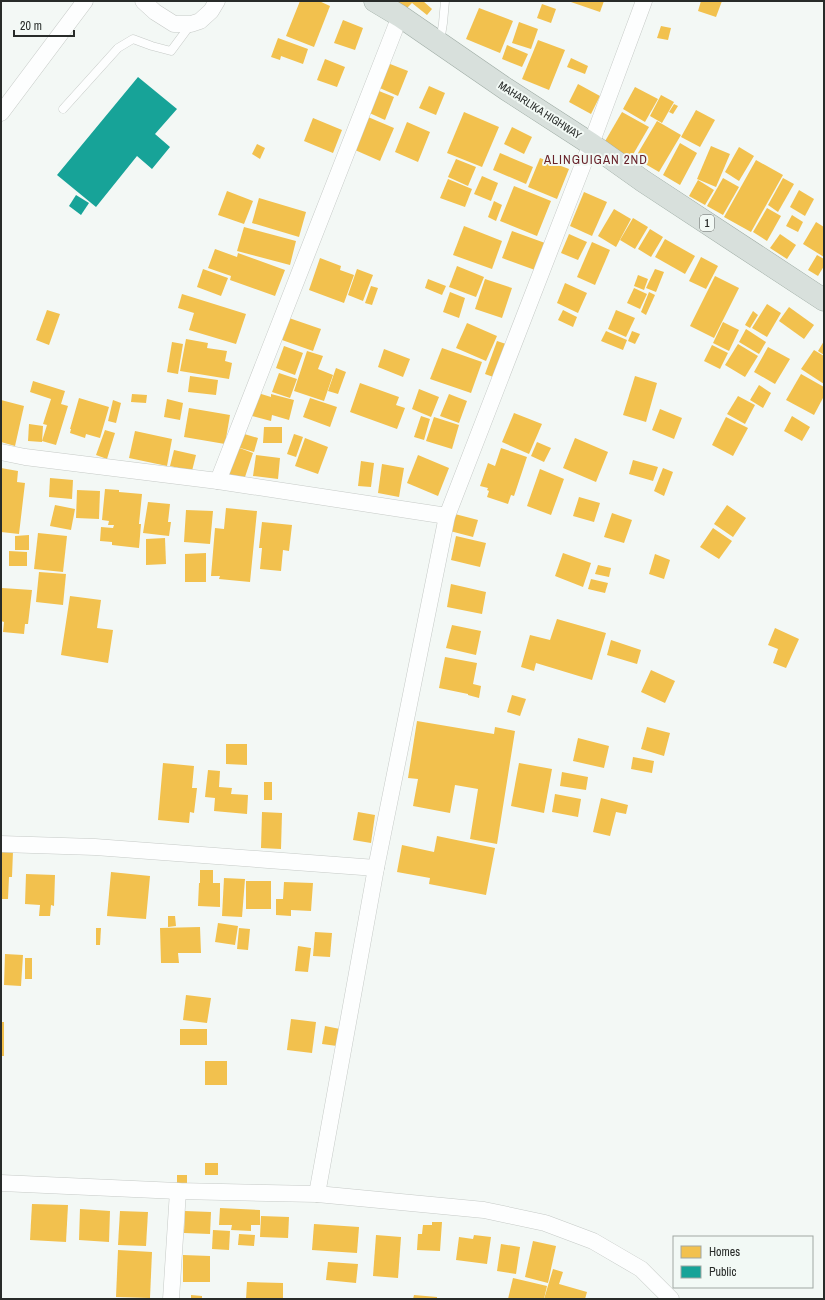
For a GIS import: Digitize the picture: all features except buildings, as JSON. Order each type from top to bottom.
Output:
[{"type":"highway","name":"MAHARLIKA HIGHWAY","points":[[375,1],[400,16],[506,89],[591,144],[643,181],[824,300]]},
{"type":"street","points":[[1,112],[85,1]]},
{"type":"street","points":[[143,1],[154,12],[174,24],[192,24],[200,21],[211,11],[217,1]]},
{"type":"street","points":[[317,1194],[376,868],[447,516],[591,144],[644,1]]},
{"type":"street","points":[[218,481],[400,16]]},
{"type":"street","points":[[1,452],[25,457],[218,481],[447,516]]},
{"type":"street","points":[[1,844],[95,847],[376,868]]},
{"type":"street","points":[[1,1183],[178,1191],[317,1194],[484,1210],[544,1223],[593,1241],[641,1270],[671,1299]]},
{"type":"street","points":[[171,1299],[178,1191]]},
{"type":"lane","points":[[439,42],[443,23],[445,1]]},
{"type":"lane","points":[[63,109],[118,48],[133,39],[171,51],[192,24]]},
{"type":"district","name":"ALINGUIGAN 2ND","points":[[596,159]]}]
